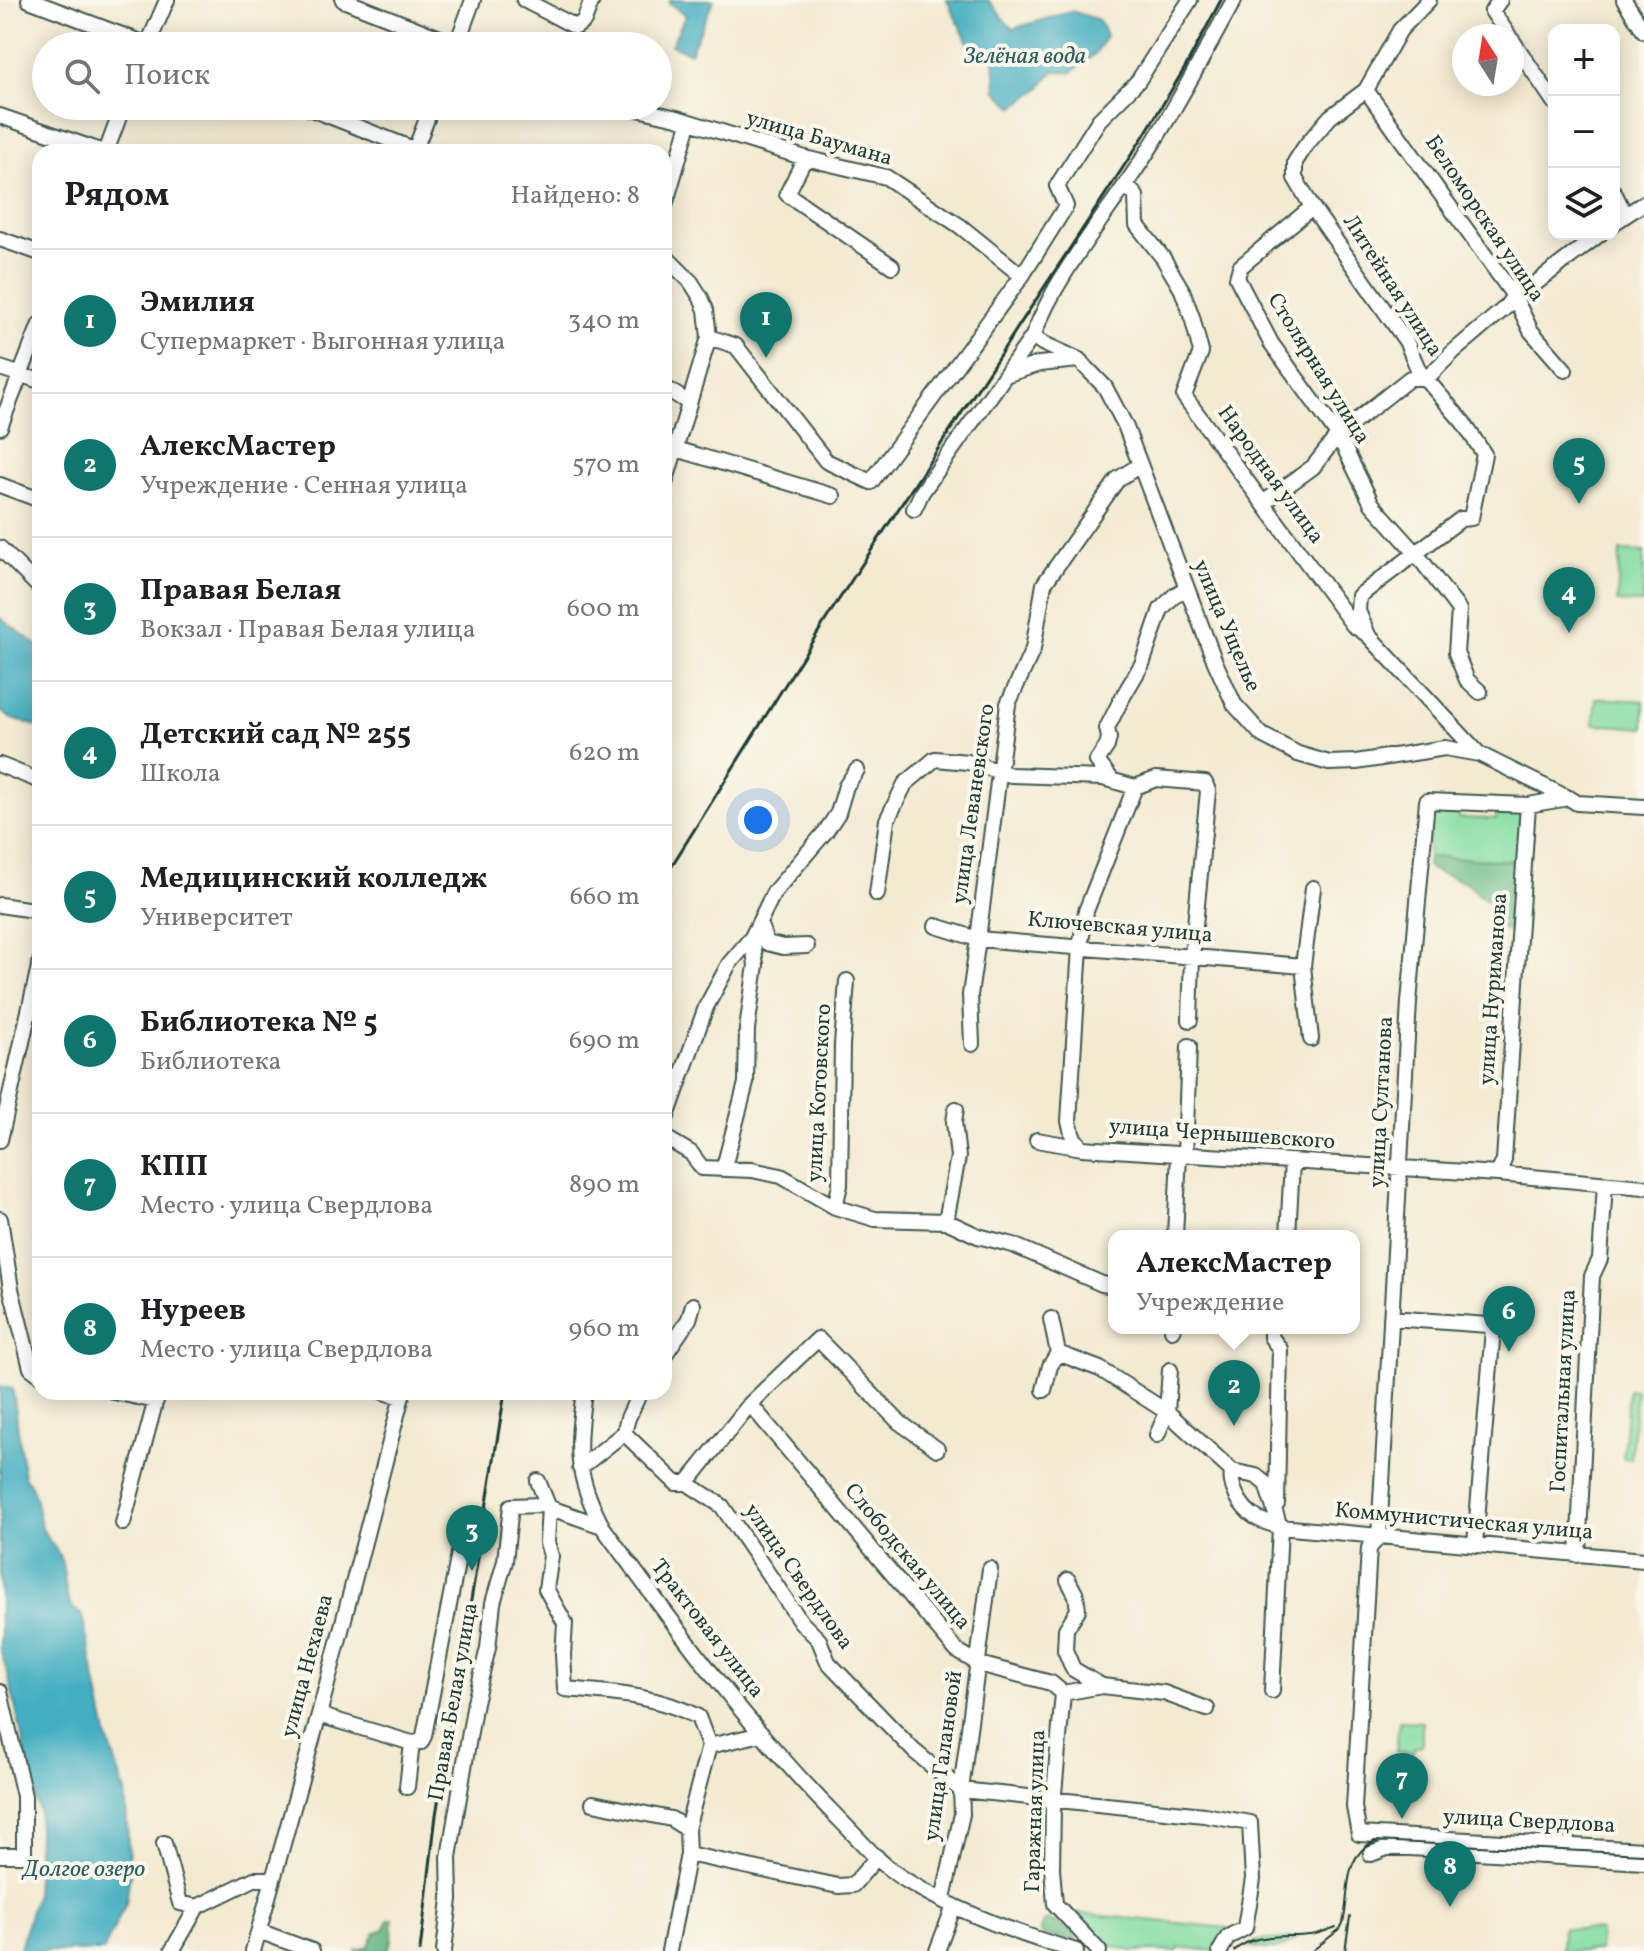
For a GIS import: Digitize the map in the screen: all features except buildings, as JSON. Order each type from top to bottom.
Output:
[{"type":"street","points":[[29,0],[112,32]]},
{"type":"street","points":[[154,32],[167,0]]},
{"type":"street","points":[[343,0],[423,32]]},
{"type":"street","points":[[463,32],[473,0]]},
{"type":"street","points":[[524,0],[576,27],[584,21],[592,0]]},
{"type":"street","points":[[709,337],[736,346],[826,461],[871,482],[1022,276],[1066,206],[1057,186],[1099,120],[1138,81],[1190,0]]},
{"type":"street","points":[[914,509],[922,492],[1005,375],[1037,339],[1041,313],[1147,152],[1234,0]]},
{"type":"street","points":[[1624,0],[1644,31]]},
{"type":"street","points":[[1366,90],[1400,30],[1423,2]]},
{"type":"street","points":[[1496,5],[1505,24]]},
{"type":"street","points":[[1524,57],[1550,96]]},
{"type":"street","name":"Литейная улица","points":[[1366,90],[1330,117],[1306,145],[1295,162],[1295,178],[1406,341],[1419,371],[1463,422],[1484,454],[1471,518],[1461,519],[1415,552]]},
{"type":"street","name":"Беломорская улица","points":[[1366,90],[1514,296],[1531,331],[1565,370]]},
{"type":"street","points":[[0,116],[82,144]]},
{"type":"street","name":"улица Баумана","points":[[672,118],[805,158],[886,177],[960,226],[1022,276]]},
{"type":"street","points":[[108,144],[118,120]]},
{"type":"street","points":[[339,120],[399,144]]},
{"type":"street","points":[[419,144],[427,120]]},
{"type":"street","points":[[672,181],[689,123]]},
{"type":"street","points":[[805,158],[787,194],[892,266]]},
{"type":"street","name":"Народная улица","points":[[1126,185],[1136,196],[1137,225],[1163,258],[1182,290],[1192,317],[1201,352],[1184,396],[1353,625],[1368,635],[1479,754]]},
{"type":"street","points":[[1620,219],[1644,203]]},
{"type":"street","name":"Столярная улица","points":[[1312,207],[1240,267],[1237,278],[1271,343],[1338,435],[1372,504],[1415,552],[1459,610],[1456,653],[1467,680],[1480,692]]},
{"type":"street","points":[[0,239],[32,250]]},
{"type":"street","points":[[1263,503],[1313,467],[1338,435],[1410,378],[1427,378],[1505,308],[1514,296],[1592,240]]},
{"type":"street","points":[[672,263],[691,282],[701,298],[706,310],[709,337],[672,462]]},
{"type":"street","name":"улица Ущелье","points":[[1037,339],[1079,360],[1105,387],[1125,425],[1185,589],[1234,704],[1262,735],[1298,754],[1329,763],[1356,762],[1445,748],[1479,754],[1569,798]]},
{"type":"street","points":[[0,427],[32,345]]},
{"type":"street","points":[[1005,375],[1039,364],[1079,360]]},
{"type":"street","points":[[0,368],[32,378]]},
{"type":"street","points":[[672,392],[689,403]]},
{"type":"street","points":[[676,449],[833,496]]},
{"type":"street","name":"улица Леваневского","points":[[972,1044],[970,995],[1008,704],[1033,649],[1044,584],[1118,479],[1140,465]]},
{"type":"street","points":[[0,485],[32,497]]},
{"type":"street","points":[[0,548],[32,580]]},
{"type":"street","points":[[1368,635],[1358,611],[1359,596],[1415,552]]},
{"type":"street","points":[[1112,780],[1097,761],[1107,746],[1107,728],[1142,664],[1161,609],[1185,589]]},
{"type":"street","points":[[877,894],[887,820],[905,784],[935,759],[968,762],[1011,775],[1112,780],[1135,787],[1156,779],[1205,783],[1208,791],[1192,956],[1190,1020]]},
{"type":"street","points":[[0,765],[32,778]]},
{"type":"street","points":[[672,1103],[706,1007],[729,964],[755,930],[774,892],[838,813],[846,786],[857,770]]},
{"type":"street","points":[[1082,1148],[1073,1137],[1069,1121],[1080,947],[1086,911],[1135,787]]},
{"type":"street","points":[[1528,805],[1569,798],[1577,803],[1644,807]]},
{"type":"street","name":"улица Султанова","points":[[1411,1843],[1359,1834],[1354,1807],[1369,1548],[1379,1537],[1409,1002],[1427,801],[1528,805]]},
{"type":"street","name":"улица Нуриманова","points":[[1498,1174],[1504,1160],[1528,805]]},
{"type":"street","points":[[1311,1039],[1303,966],[1313,888]]},
{"type":"street","points":[[0,905],[32,910]]},
{"type":"street","name":"Ключевская улица","points":[[936,926],[978,939],[1303,966]]},
{"type":"street","points":[[755,930],[767,943],[783,947],[807,946]]},
{"type":"street","points":[[724,1167],[746,1083],[747,1029],[756,965],[755,930]]},
{"type":"street","name":"улица Котовского","points":[[835,1207],[840,1185],[842,1045],[847,981]]},
{"type":"street","points":[[0,1140],[32,998]]},
{"type":"street","points":[[1176,1230],[1189,1046]]},
{"type":"street","points":[[946,1221],[958,1157],[956,1109]]},
{"type":"street","name":"улица Чернышевского","points":[[1037,1140],[1082,1148],[1182,1156],[1498,1174],[1644,1187]]},
{"type":"street","points":[[672,1142],[691,1153],[702,1168],[724,1167],[781,1176],[835,1207],[875,1219],[946,1221],[1108,1285]]},
{"type":"street","points":[[1288,1230],[1292,1162]]},
{"type":"street","name":"Госпитальная улица","points":[[1578,1555],[1592,1276],[1600,1259],[1605,1184]]},
{"type":"street","points":[[0,1219],[11,1289],[32,1369]]},
{"type":"street","points":[[672,1344],[689,1319],[693,1305]]},
{"type":"street","points":[[1391,1318],[1492,1327],[1475,1544]]},
{"type":"street","points":[[1044,1390],[1050,1366],[1058,1353],[1051,1319]]},
{"type":"street","points":[[1271,1334],[1280,1349],[1272,1691]]},
{"type":"street","points":[[687,1483],[750,1404],[818,1339],[899,1422],[937,1449]]},
{"type":"street","points":[[1058,1353],[1100,1369],[1167,1412],[1232,1471],[1256,1476],[1266,1484],[1278,1520]]},
{"type":"street","points":[[1157,1435],[1167,1412],[1170,1370]]},
{"type":"street","points":[[123,1523],[156,1400]]},
{"type":"street","name":"улица Нехаева","points":[[253,1951],[320,1711],[401,1400]]},
{"type":"street","name":"Трактовая улица","points":[[583,1400],[577,1436],[580,1468],[587,1498],[602,1526],[660,1606],[813,1793],[877,1857],[905,1880],[994,1925],[1076,1951]]},
{"type":"street","points":[[580,1468],[624,1433],[636,1400]]},
{"type":"street","name":"Слободская улица","points":[[750,1404],[956,1650],[979,1664],[1051,1683],[1063,1693]]},
{"type":"street","name":"улица Свердлова","points":[[624,1433],[676,1483],[687,1483],[722,1506],[801,1622],[819,1640],[828,1662],[914,1751],[961,1790]]},
{"type":"street","points":[[1232,1471],[1230,1481],[1254,1517],[1278,1520]]},
{"type":"street","points":[[538,1481],[549,1508],[547,1542],[551,1556],[546,1589],[565,1623],[565,1689],[619,1693],[675,1705],[698,1717],[709,1746],[687,1829],[688,1854],[669,1951]]},
{"type":"street","name":"Правая Белая улица","points":[[444,1951],[450,1899],[449,1857],[475,1702],[488,1648],[493,1603],[505,1561],[511,1506],[542,1505],[602,1526]]},
{"type":"street","name":"Коммунистическая улица","points":[[1278,1520],[1379,1537],[1644,1560]]},
{"type":"street","points":[[320,1711],[325,1717],[412,1743],[421,1742],[459,1553]]},
{"type":"street","name":"улица Галановой","points":[[937,1951],[962,1814],[961,1790],[990,1569]]},
{"type":"street","points":[[1068,1580],[1076,1595],[1078,1610],[1066,1629],[1065,1650],[1073,1669],[1102,1686]]},
{"type":"street","points":[[1063,1693],[1102,1686],[1164,1693],[1207,1709]]},
{"type":"street","points":[[0,1692],[24,1796],[24,1855],[0,1855]]},
{"type":"street","name":"Гаражная улица","points":[[1063,1693],[1054,1799],[1052,1869],[1055,1904],[1099,1951]]},
{"type":"street","points":[[709,1746],[762,1734]]},
{"type":"street","points":[[407,1787],[412,1743]]},
{"type":"street","points":[[961,1790],[1250,1823],[1253,1879],[1245,1928],[1228,1937],[1220,1951]]},
{"type":"street","points":[[593,1803],[671,1819],[687,1829]]},
{"type":"street","points":[[164,1843],[180,1903],[197,1907]]},
{"type":"street","name":"улица Свердлова","points":[[1371,1854],[1411,1843],[1644,1850]]},
{"type":"street","name":"улица Свердлова","points":[[1411,1843],[1644,1862]]},
{"type":"street","points":[[688,1854],[838,1886],[853,1885],[877,1857]]},
{"type":"street","points":[[172,1951],[197,1907],[254,1879],[273,1879]]},
{"type":"street","points":[[259,1931],[312,1951]]},
{"type":"green space","points":[[1620,551],[1644,552],[1643,603],[1617,602]]},
{"type":"green space","points":[[1596,698],[1644,701],[1644,728],[1594,724]]},
{"type":"green space","points":[[1430,806],[1458,807],[1459,818],[1496,819],[1497,809],[1521,810],[1518,861],[1428,857]]},
{"type":"green space","points":[[1428,857],[1518,861],[1515,926],[1509,931],[1496,926],[1494,905],[1468,883],[1431,870],[1427,866]]},
{"type":"green space","points":[[1628,1390],[1636,1390],[1631,1459],[1623,1458]]},
{"type":"green space","points":[[1399,1721],[1422,1722],[1422,1745],[1414,1748],[1413,1753],[1396,1752]]},
{"type":"green space","points":[[1073,1913],[1228,1928],[1228,1932],[1213,1951],[1179,1947],[1178,1951],[1132,1951],[1095,1941]]},
{"type":"green space","points":[[393,1919],[392,1940],[387,1951],[355,1951],[368,1947],[376,1932],[385,1929],[388,1920]]},
{"type":"green space","points":[[1049,1920],[1068,1930],[1076,1938],[1075,1941],[1043,1935],[1040,1929],[1043,1922]]},
{"type":"green space","points":[[1563,1928],[1600,1931],[1599,1951],[1562,1951]]},
{"type":"green space","points":[[1298,1937],[1275,1949],[1249,1946],[1257,1941]]},
{"type":"water","points":[[670,0],[714,0],[690,53],[672,45],[686,15],[669,3]]},
{"type":"water","name":"Зелёная вода","points":[[947,0],[988,0],[1012,29],[1072,11],[1099,20],[1106,36],[1096,53],[1072,72],[1054,71],[1039,89],[1014,107],[996,91],[994,57],[969,45]]},
{"type":"water","points":[[0,618],[32,641],[32,725],[12,719],[0,711]]},
{"type":"water","name":"Долгое озеро","points":[[0,1386],[13,1389],[24,1477],[34,1495],[43,1530],[60,1557],[67,1597],[82,1615],[108,1739],[125,1792],[130,1873],[126,1903],[103,1951],[19,1951],[35,1896],[39,1813],[0,1649]]},
{"type":"tram line","points":[[1312,1951],[1340,1929],[1352,1866],[1364,1848],[1375,1841],[1644,1854]]},
{"type":"tram line","points":[[1345,1951],[1350,1917]]},
{"type":"tram line","points":[[1234,1951],[1260,1938],[1310,1935],[1336,1927]]},
{"type":"railway","points":[[672,865],[832,610],[1143,137],[1221,0]]},
{"type":"railway","points":[[420,1951],[436,1815],[504,1400]]},
{"type":"place","name":"Эмилия","points":[[766,358]]},
{"type":"place","name":"Медицинский колледж","points":[[1579,504]]},
{"type":"place","name":"Детский сад № 255","points":[[1569,633]]},
{"type":"place","name":"Библиотека № 5","points":[[1509,1352]]},
{"type":"place","name":"АлексМастер","points":[[1234,1426]]},
{"type":"place","name":"Правая Белая","points":[[472,1571]]},
{"type":"place","name":"КПП","points":[[1402,1819]]},
{"type":"place","name":"Нуреев","points":[[1450,1907]]}]
